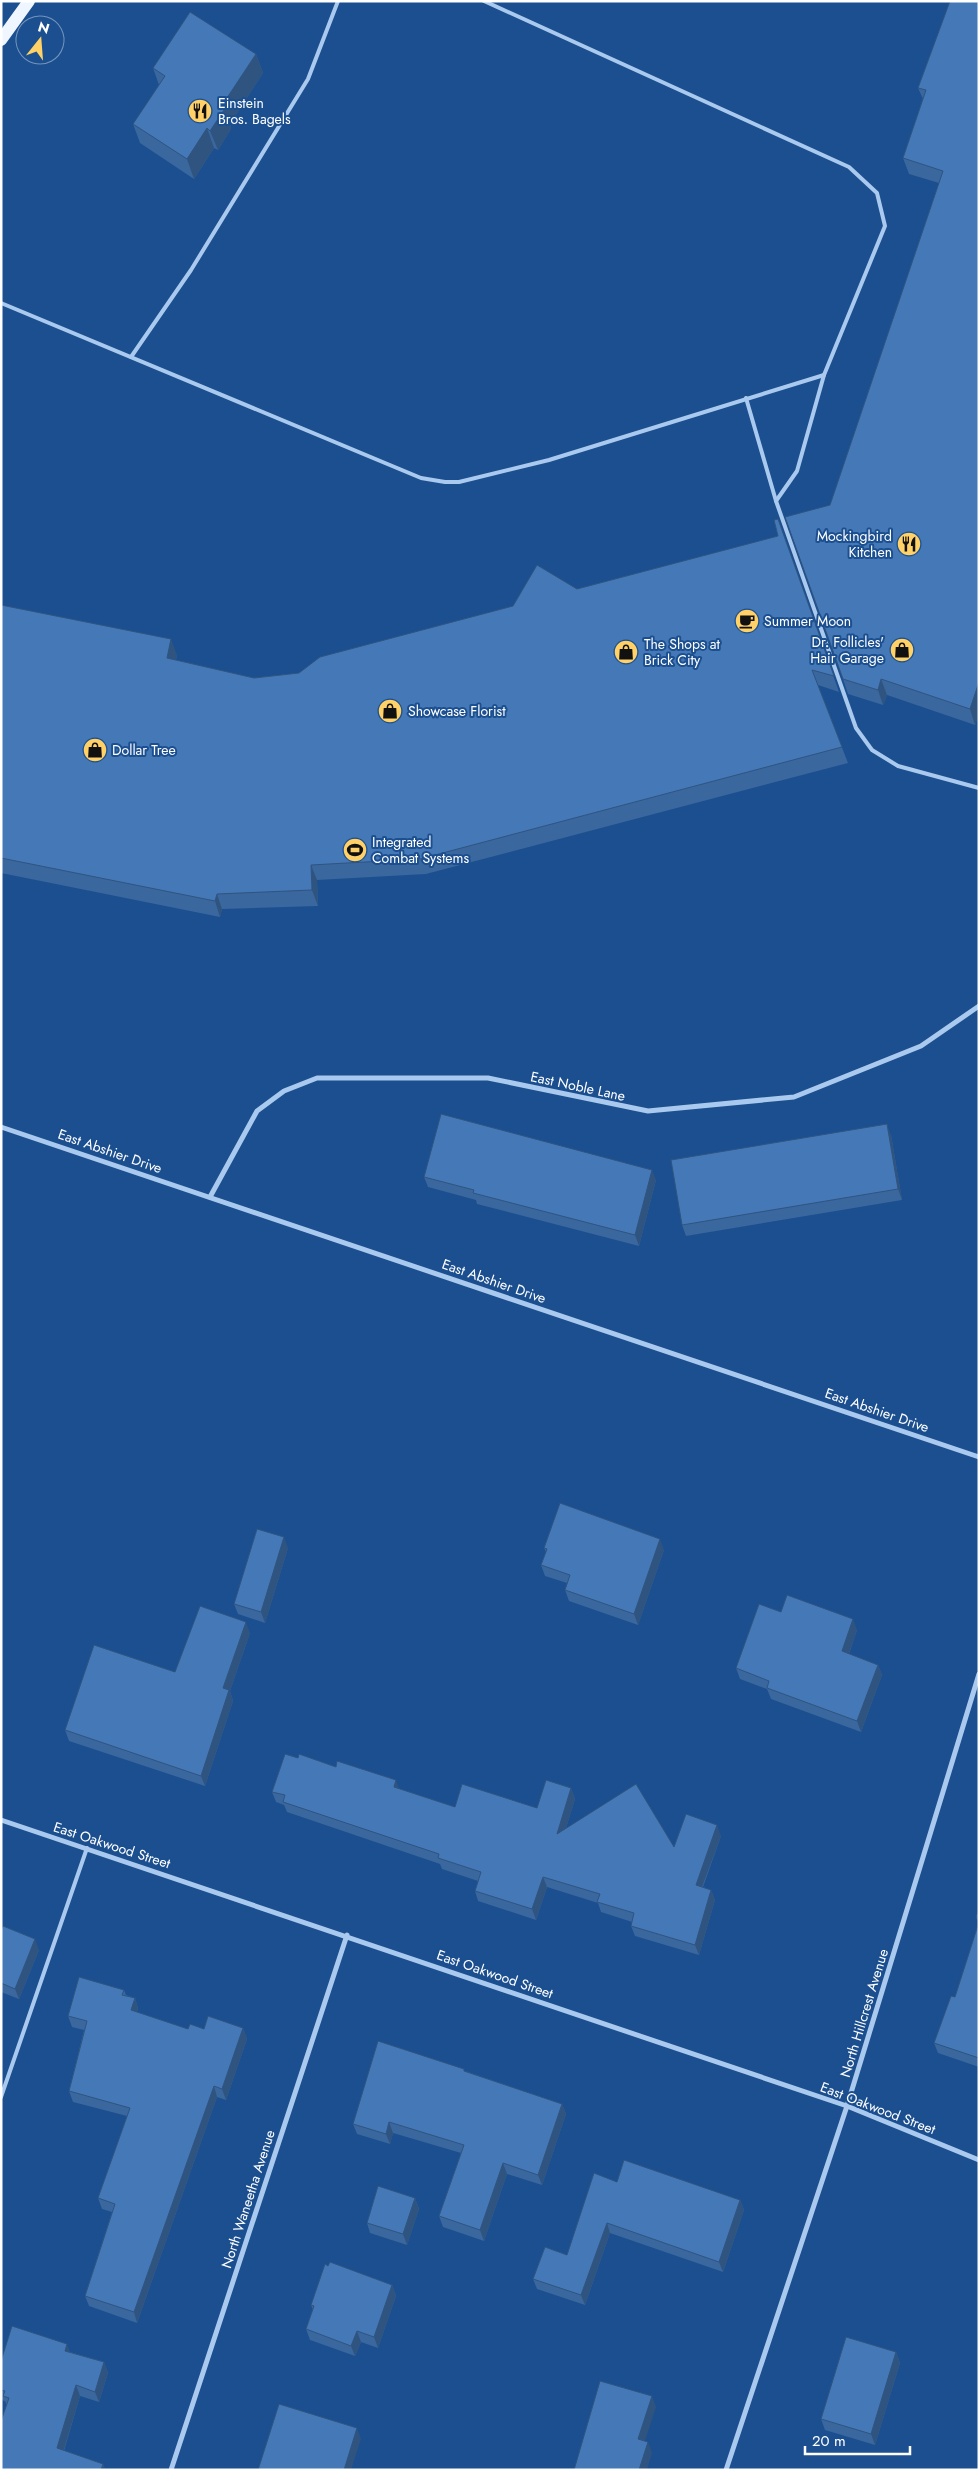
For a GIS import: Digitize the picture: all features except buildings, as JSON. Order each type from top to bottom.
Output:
[{"type":"main road","points":[[1,40],[29,1]]},
{"type":"street","name":"East Noble Lane","points":[[210,1197],[257,1111],[284,1091],[317,1078],[488,1078],[648,1112],[794,1097],[921,1046],[979,1006]]},
{"type":"street","name":"East Abshier Drive","points":[[1,1127],[979,1457]]},
{"type":"street","name":"North Hillcrest Avenue","points":[[726,2470],[847,2106],[979,1674]]},
{"type":"street","name":"East Oakwood Street","points":[[1,1820],[347,1935],[847,2106],[979,2160]]},
{"type":"street","name":"North Waneetha Avenue","points":[[171,2470],[347,1935]]},
{"type":"lane","points":[[132,357],[191,270],[308,79],[338,1]]},
{"type":"lane","points":[[484,1],[849,167],[877,193],[885,226],[824,374],[797,471],[776,500]]},
{"type":"lane","points":[[1,303],[421,478],[445,482],[459,482],[549,460],[824,374]]},
{"type":"lane","points":[[746,398],[776,500],[856,728],[872,750],[898,766],[979,788]]},
{"type":"lane","points":[[1,2097],[87,1848]]},
{"type":"place","name":"Einstein Bros. Bagels","points":[[200,111]]},
{"type":"place","name":"Mockingbird Kitchen","points":[[909,544]]},
{"type":"place","name":"Summer Moon","points":[[747,621]]},
{"type":"place","name":"Dr. Follicles' Hair Garage","points":[[902,650]]},
{"type":"place","name":"The Shops at Brick City","points":[[626,652]]},
{"type":"place","name":"Showcase Florist","points":[[390,711]]},
{"type":"place","name":"Dollar Tree","points":[[95,750]]},
{"type":"place","name":"Integrated Combat Systems","points":[[355,850]]}]
